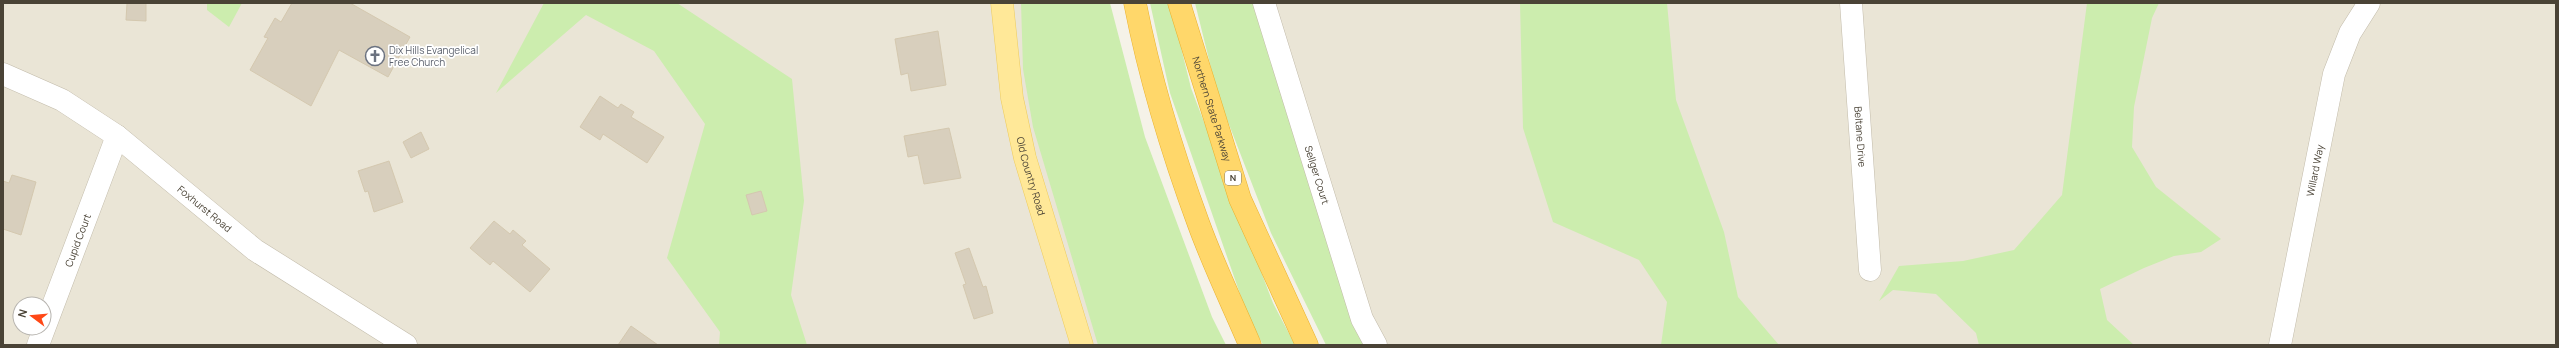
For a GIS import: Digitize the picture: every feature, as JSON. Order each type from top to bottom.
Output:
[{"type":"highway","points":[[1135,3],[1148,68],[1172,148],[1199,226],[1250,345]]},
{"type":"highway","name":"Northern State Parkway","points":[[1179,3],[1240,199],[1307,345]]},
{"type":"main road","name":"Old Country Road","points":[[1002,3],[1012,98],[1025,158],[1082,345]]},
{"type":"street","name":"Sellger Court","points":[[1264,3],[1362,319],[1376,345]]},
{"type":"street","name":"Beltane Drive","points":[[1851,3],[1870,270]]},
{"type":"street","name":"Willard Way","points":[[2280,345],[2334,74],[2350,33],[2369,3]]},
{"type":"street","name":"Foxhurst Road","points":[[3,74],[62,100],[117,136],[255,250],[406,345]]},
{"type":"street","name":"Cupid Court","points":[[38,345],[117,136]]},
{"type":"shaded area","points":[[3,3],[1062,3],[1166,345],[3,345]]},
{"type":"shaded area","points":[[1264,3],[2556,3],[2556,345],[1376,345]]},
{"type":"green space","points":[[207,3],[242,3],[229,27],[207,10]]},
{"type":"green space","points":[[544,3],[677,3],[792,79],[804,201],[791,295],[807,345],[719,345],[720,332],[667,258],[705,124],[654,51],[586,15],[496,93]]},
{"type":"green space","points":[[1021,3],[1110,3],[1145,137],[1212,317],[1226,345],[1098,345],[1033,127],[1023,69]]},
{"type":"green space","points":[[1150,3],[1170,3],[1191,88],[1273,303],[1295,345],[1263,345],[1247,314],[1170,93]]},
{"type":"green space","points":[[1195,3],[1253,3],[1340,283],[1365,345],[1326,345],[1271,233],[1218,96]]},
{"type":"green space","points":[[1520,3],[1667,3],[1676,100],[1724,232],[1738,297],[1779,345],[1661,345],[1667,302],[1639,260],[1553,222],[1523,128]]},
{"type":"green space","points":[[2087,3],[2159,3],[2152,18],[2134,107],[2132,147],[2156,187],[2221,239],[2201,252],[2174,256],[2144,268],[2100,289],[2107,320],[2134,345],[1979,345],[1976,333],[1936,294],[1893,290],[1879,301],[1899,266],[1963,261],[2014,250],[2062,195]]},
{"type":"building","points":[[127,3],[146,3],[146,21],[126,20]]},
{"type":"building","name":"Dix Hills Evangelical Free Church","points":[[292,3],[350,3],[410,37],[388,77],[339,50],[311,106],[250,70],[268,38],[264,37],[275,18],[281,22]]},
{"type":"building","points":[[938,31],[946,85],[911,91],[908,73],[901,75],[895,39]]},
{"type":"building","points":[[600,96],[618,108],[621,104],[634,112],[631,117],[664,137],[647,163],[603,134],[600,140],[580,127]]},
{"type":"building","points":[[949,128],[961,178],[924,184],[918,155],[908,157],[904,136]]},
{"type":"building","points":[[421,132],[429,149],[411,158],[403,142]]},
{"type":"building","points":[[389,161],[403,202],[374,212],[368,191],[365,192],[358,171]]},
{"type":"building","points":[[12,175],[36,182],[21,235],[3,229],[3,181],[9,183]]},
{"type":"building","points":[[761,191],[767,211],[752,215],[746,195]]},
{"type":"building","points":[[494,221],[510,234],[513,230],[526,241],[522,245],[550,269],[530,292],[493,261],[490,265],[470,248]]},
{"type":"building","points":[[969,248],[983,287],[986,286],[993,313],[974,319],[963,285],[966,284],[955,253]]},
{"type":"building","points":[[631,326],[658,345],[618,345]]},
{"type":"place","name":"Dix Hills Evangelical Free Church","points":[[375,56]]}]
